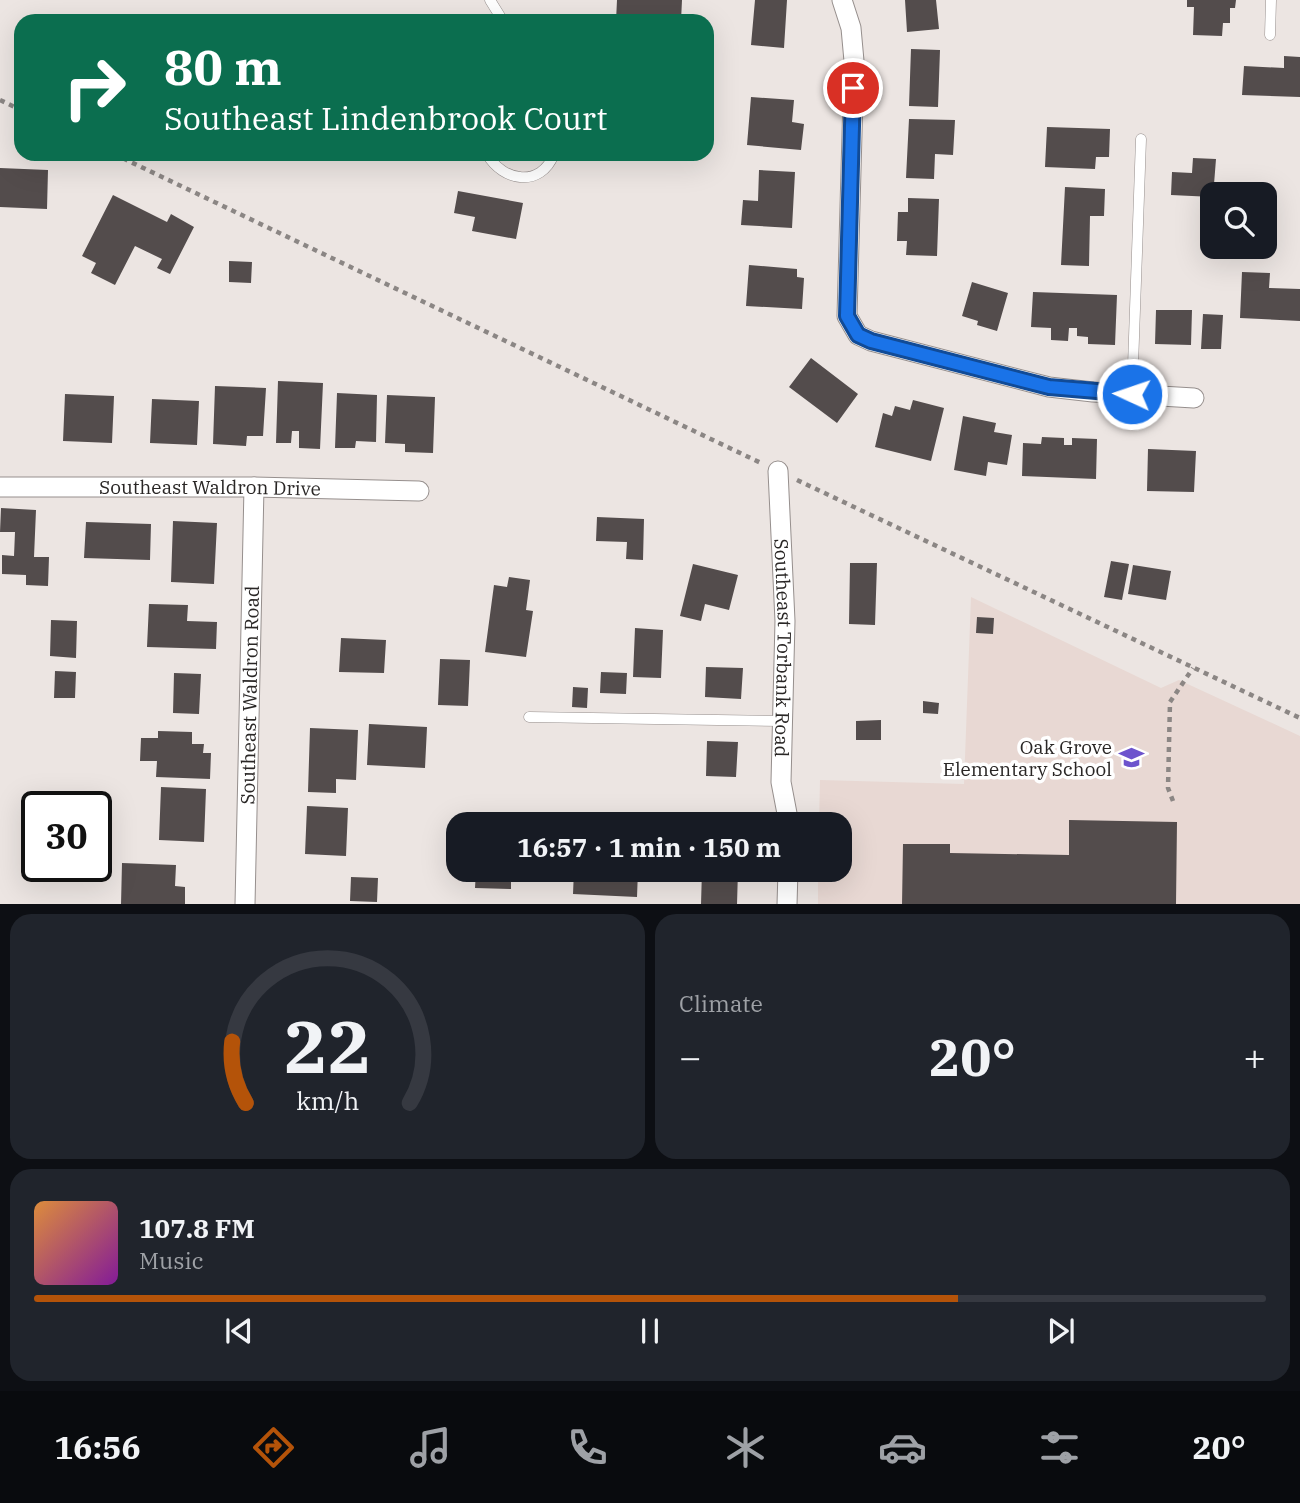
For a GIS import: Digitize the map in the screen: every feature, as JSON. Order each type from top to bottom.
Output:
[{"type":"street","points":[[842,0],[851,29],[855,61],[847,316],[858,335],[884,345],[1049,387],[1194,398]]},
{"type":"street","name":"Southeast Torbank Road","points":[[778,471],[785,621],[781,782],[788,812]]},
{"type":"street","name":"Southeast Waldron Drive","points":[[0,487],[254,487],[419,491]]},
{"type":"street","name":"Southeast Waldron Road","points":[[245,904],[254,487]]},
{"type":"street","points":[[787,904],[788,882]]},
{"type":"lane","points":[[1270,36],[1271,0]]},
{"type":"lane","points":[[1132,394],[1141,139]]},
{"type":"lane","points":[[491,161],[501,172],[523,177],[535,175],[545,169],[550,161]]},
{"type":"lane","points":[[529,717],[782,721]]},
{"type":"path","points":[[129,161],[1300,718]]},
{"type":"path","points":[[1173,801],[1168,788],[1170,702],[1193,668]]},
{"type":"shaded area","name":"Oak Grove Elementary School","points":[[971,597],[1161,688],[1179,680],[1300,736],[1300,904],[818,904],[818,882],[852,882],[852,812],[819,812],[820,780],[964,784]]},
{"type":"building","points":[[617,0],[682,0],[681,14],[616,14]]},
{"type":"building","points":[[755,0],[787,0],[784,48],[751,45]]},
{"type":"building","points":[[905,0],[936,0],[939,29],[907,32]]},
{"type":"building","points":[[1187,0],[1236,0],[1235,8],[1230,8],[1230,23],[1223,23],[1222,36],[1193,35],[1194,7],[1187,7]]},
{"type":"building","points":[[911,49],[940,50],[938,107],[909,106]]},
{"type":"building","points":[[1284,56],[1300,57],[1300,97],[1242,95],[1244,66],[1284,68]]},
{"type":"building","points":[[751,97],[794,100],[792,122],[804,124],[801,150],[747,145]]},
{"type":"building","points":[[909,119],[955,120],[953,155],[935,154],[934,179],[906,178]]},
{"type":"building","points":[[1047,127],[1110,129],[1109,157],[1096,157],[1095,169],[1045,167]]},
{"type":"building","points":[[1193,158],[1216,159],[1214,182],[1200,182],[1200,196],[1171,195],[1172,172],[1192,173]]},
{"type":"building","points":[[0,168],[48,170],[47,209],[0,207]]},
{"type":"building","points":[[759,170],[795,172],[792,228],[741,225],[743,200],[758,201]]},
{"type":"building","points":[[1065,187],[1105,189],[1104,216],[1090,216],[1089,266],[1061,265]]},
{"type":"building","points":[[458,191],[523,203],[516,239],[472,231],[475,217],[454,213]]},
{"type":"building","points":[[113,195],[167,222],[171,214],[194,227],[170,274],[157,268],[162,259],[135,246],[115,285],[91,273],[96,263],[82,256]]},
{"type":"building","points":[[908,198],[939,199],[937,256],[906,255],[907,241],[897,241],[898,212],[908,212]]},
{"type":"building","points":[[229,261],[252,262],[251,283],[229,282]]},
{"type":"building","points":[[749,265],[797,269],[797,277],[804,278],[802,309],[746,306]]},
{"type":"building","points":[[1242,272],[1270,273],[1269,288],[1300,289],[1300,321],[1240,318]]},
{"type":"building","points":[[972,282],[1008,293],[997,331],[977,325],[978,321],[962,316]]},
{"type":"building","points":[[1033,292],[1117,295],[1115,345],[1088,344],[1088,337],[1077,336],[1077,328],[1069,328],[1068,341],[1051,340],[1051,328],[1031,327]]},
{"type":"building","points":[[1156,310],[1192,310],[1191,345],[1155,344]]},
{"type":"building","points":[[1203,314],[1223,315],[1221,349],[1201,349]]},
{"type":"building","points":[[811,358],[858,394],[837,423],[789,387]]},
{"type":"building","points":[[278,381],[323,383],[320,449],[299,448],[299,431],[292,431],[291,443],[276,443]]},
{"type":"building","points":[[215,386],[266,388],[263,436],[247,436],[246,446],[213,444]]},
{"type":"building","points":[[337,393],[377,395],[376,442],[356,441],[355,448],[335,448]]},
{"type":"building","points":[[65,394],[114,396],[112,443],[63,441]]},
{"type":"building","points":[[387,395],[435,397],[433,453],[405,452],[405,444],[385,443]]},
{"type":"building","points":[[152,399],[199,401],[197,445],[150,443]]},
{"type":"building","points":[[913,400],[944,408],[931,461],[875,447],[883,413],[892,416],[895,406],[910,410]]},
{"type":"building","points":[[963,416],[996,423],[994,432],[1012,435],[1007,465],[988,462],[986,476],[954,470]]},
{"type":"building","points":[[1042,437],[1064,438],[1064,445],[1072,445],[1072,438],[1097,439],[1096,479],[1022,476],[1023,443],[1041,444]]},
{"type":"building","points":[[1148,449],[1196,451],[1194,492],[1147,491]]},
{"type":"building","points":[[1,508],[36,510],[34,557],[49,557],[48,586],[26,585],[26,575],[2,574],[2,555],[14,556],[15,532],[0,532]]},
{"type":"building","points":[[597,517],[644,519],[643,560],[626,559],[627,542],[596,541]]},
{"type":"building","points":[[173,521],[217,523],[214,584],[171,582]]},
{"type":"building","points":[[86,522],[151,524],[150,560],[84,558]]},
{"type":"building","points":[[1111,561],[1129,564],[1122,600],[1104,597]]},
{"type":"building","points":[[850,563],[877,563],[875,625],[849,624]]},
{"type":"building","points":[[693,564],[738,575],[729,610],[705,604],[701,621],[680,616]]},
{"type":"building","points":[[1133,565],[1171,571],[1166,600],[1128,594]]},
{"type":"building","points":[[509,577],[530,580],[526,610],[533,611],[526,657],[485,652],[494,585],[507,587]]},
{"type":"building","points":[[149,604],[188,605],[187,621],[217,622],[216,649],[147,647]]},
{"type":"building","points":[[977,617],[994,618],[993,634],[976,633]]},
{"type":"building","points":[[51,620],[77,621],[76,658],[50,656]]},
{"type":"building","points":[[635,628],[663,630],[661,678],[633,677]]},
{"type":"building","points":[[341,638],[386,640],[384,673],[339,672]]},
{"type":"building","points":[[440,659],[470,660],[468,706],[438,705]]},
{"type":"building","points":[[706,667],[743,668],[741,699],[705,697]]},
{"type":"building","points":[[55,671],[76,672],[75,698],[54,698]]},
{"type":"building","points":[[601,672],[627,673],[626,694],[600,693]]},
{"type":"building","points":[[174,673],[201,674],[199,714],[173,713]]},
{"type":"building","points":[[573,687],[588,688],[587,708],[572,707]]},
{"type":"building","points":[[923,701],[939,703],[938,714],[923,713]]},
{"type":"building","points":[[881,720],[881,740],[856,740],[856,721]]},
{"type":"building","points":[[369,724],[427,727],[425,768],[367,765]]},
{"type":"building","points":[[310,728],[358,730],[356,780],[336,779],[336,793],[308,792]]},
{"type":"building","points":[[158,731],[192,732],[192,744],[204,744],[203,753],[211,753],[210,779],[156,777],[157,761],[140,761],[141,738],[158,738]]},
{"type":"building","points":[[707,741],[738,742],[736,777],[706,776]]},
{"type":"building","points":[[161,787],[206,789],[204,842],[159,840]]},
{"type":"building","points":[[307,806],[348,808],[346,856],[305,854]]},
{"type":"building","points":[[1069,820],[1177,822],[1176,904],[902,904],[903,844],[950,844],[950,853],[1069,855]]},
{"type":"building","points":[[122,863],[176,865],[175,886],[185,887],[185,904],[121,904]]},
{"type":"building","points":[[351,877],[378,878],[377,902],[350,901]]},
{"type":"building","points":[[475,882],[511,882],[511,889],[475,888]]},
{"type":"building","points":[[574,882],[638,882],[637,897],[573,894]]},
{"type":"building","points":[[702,882],[738,882],[737,904],[701,904]]},
{"type":"place","name":"Oak Grove Elementary School","points":[[1132,758]]},
{"type":"route","points":[[853,88],[847,316],[858,335],[871,341],[1049,387],[1132,394]]}]
